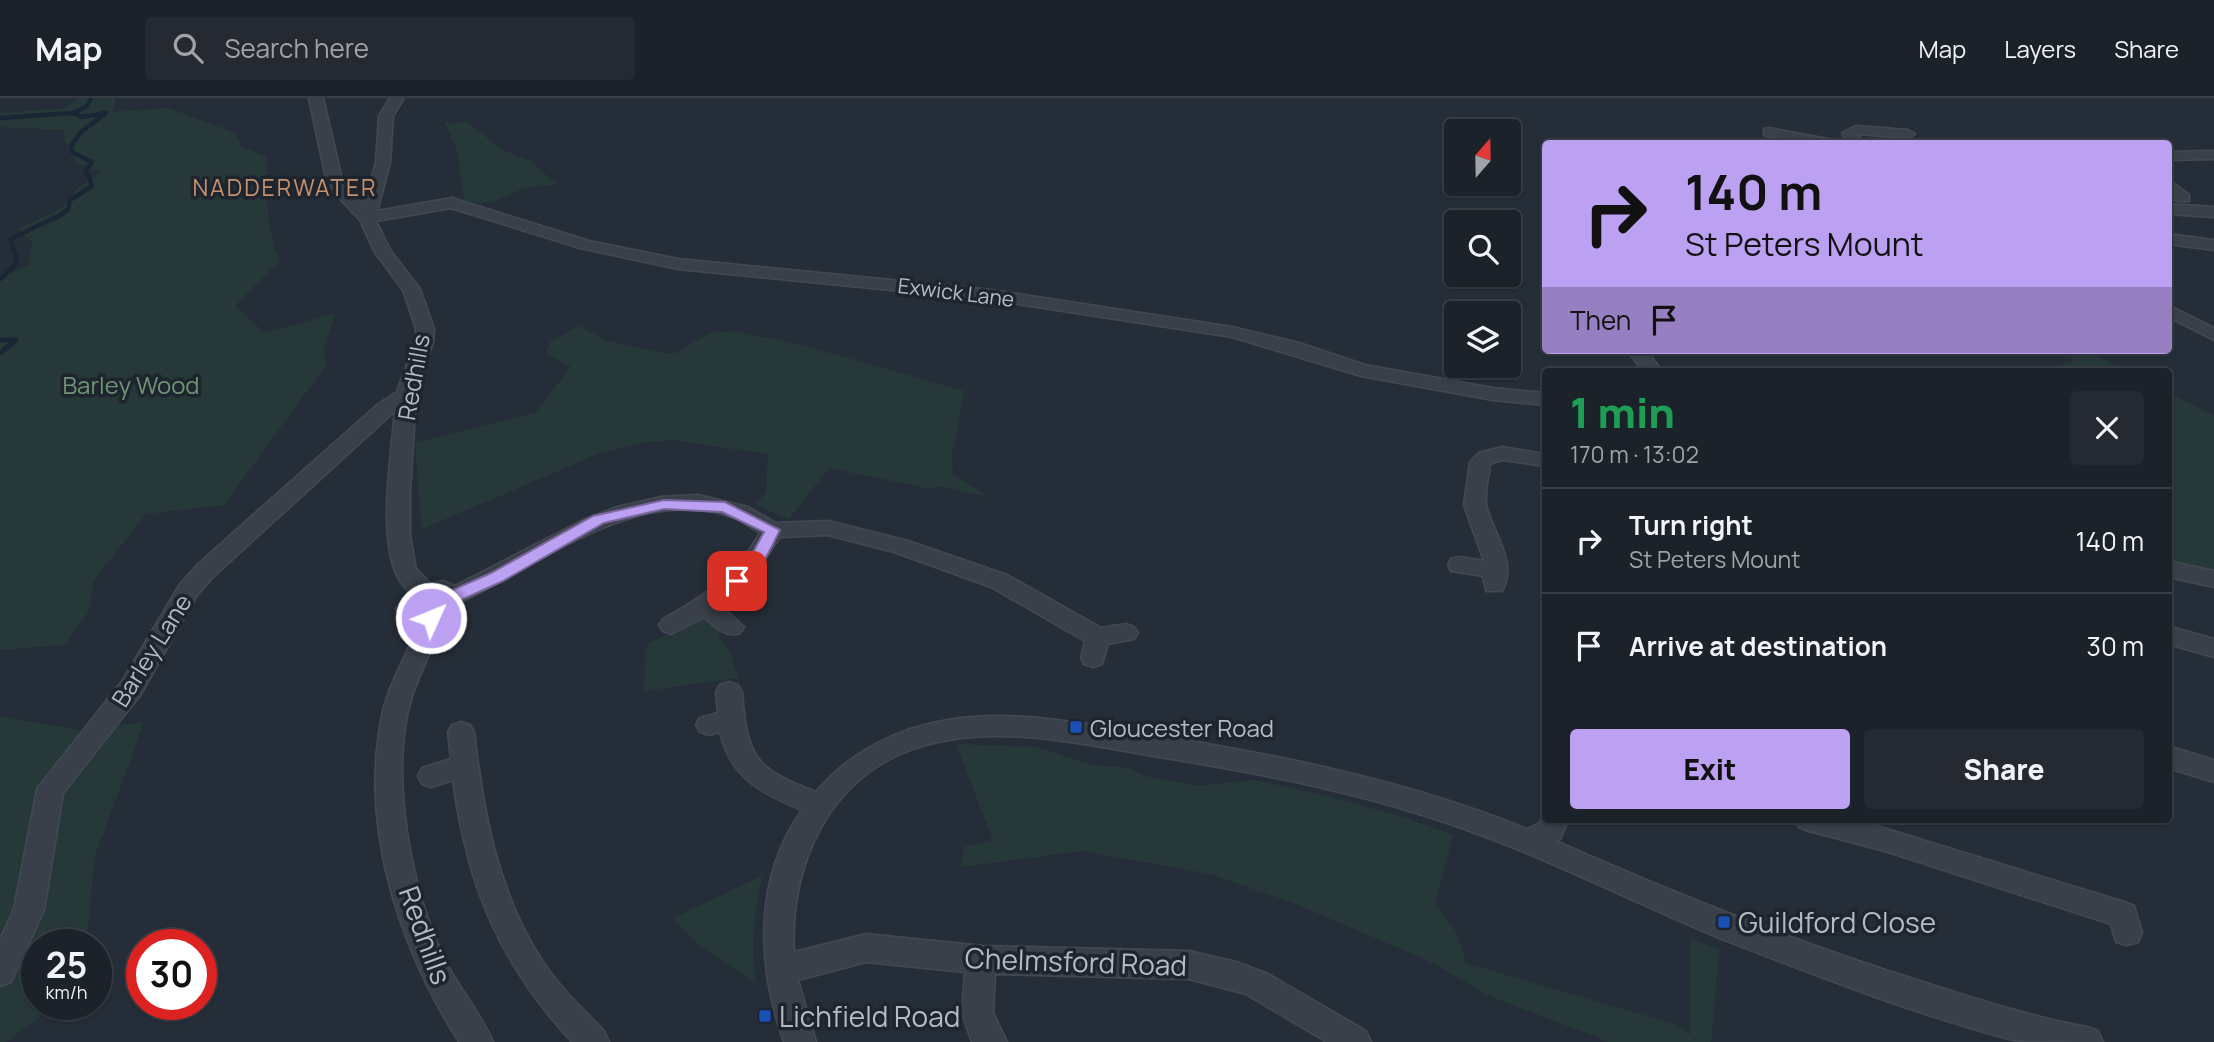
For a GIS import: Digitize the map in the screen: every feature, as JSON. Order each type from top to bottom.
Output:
[{"type":"street","name":"Redhills","points":[[316,98],[334,179],[344,195],[367,218],[382,251],[417,299],[425,328],[424,342],[406,395],[399,492],[399,535],[405,569],[428,605],[401,687],[394,720],[392,786],[398,846],[408,898],[427,953],[452,1002],[477,1042]]},
{"type":"street","points":[[367,218],[378,188],[386,116],[397,98]]},
{"type":"street","points":[[1853,140],[1849,133],[1856,130],[1908,134]]},
{"type":"street","points":[[1769,132],[1804,140]]},
{"type":"street","points":[[2172,156],[2214,155]]},
{"type":"street","points":[[344,195],[378,188]]},
{"type":"street","name":"Exwick Lane","points":[[367,218],[452,204],[465,205],[529,229],[647,259],[992,295],[1232,332],[1292,347],[1362,370],[1493,394],[1542,399]]},
{"type":"street","points":[[2172,209],[2214,212]]},
{"type":"street","points":[[2172,240],[2214,245]]},
{"type":"street","points":[[2172,312],[2214,334]]},
{"type":"street","points":[[1639,354],[1651,368]]},
{"type":"street","name":"Barley Lane","points":[[0,972],[29,910],[50,789],[132,687],[188,590],[206,570],[384,409],[406,395]]},
{"type":"street","points":[[1460,565],[1494,577],[1495,555],[1475,505],[1480,462],[1495,453],[1542,460]]},
{"type":"street","points":[[428,605],[443,589],[454,596],[497,577],[599,519],[634,509],[688,504],[725,507],[773,530],[828,528],[900,546],[999,581],[1096,647],[1126,633]]},
{"type":"street","points":[[671,625],[707,607],[758,557],[773,530]]},
{"type":"street","points":[[2172,570],[2214,579]]},
{"type":"street","points":[[707,607],[732,627]]},
{"type":"street","points":[[2172,636],[2214,648]]},
{"type":"street","points":[[729,692],[720,722],[746,765],[788,791],[820,804]]},
{"type":"street","points":[[800,1042],[790,1018],[780,971],[780,905],[788,866],[800,835],[820,804],[854,771],[920,736],[956,728],[1005,728],[1086,735],[1218,756],[1364,789],[1463,816],[1781,949],[2007,1024],[2087,1042]]},
{"type":"street","points":[[461,732],[464,766],[487,875],[507,923],[533,973],[593,1042]]},
{"type":"street","points":[[2172,758],[2214,771]]},
{"type":"street","points":[[431,776],[464,766]]},
{"type":"street","points":[[1528,841],[1550,831],[1553,823]]},
{"type":"street","points":[[1824,823],[1885,839],[2128,917]]},
{"type":"street","name":"Chelmsford Road","points":[[780,971],[866,948],[909,950],[982,960],[1125,961],[1219,969],[1260,983],[1355,1042]]},
{"type":"street","points":[[982,960],[976,999],[977,1015],[991,1042]]},
{"type":"green space","name":"Barley Wood","points":[[78,98],[116,98],[112,112],[168,108],[235,133],[241,146],[266,157],[269,224],[280,260],[235,306],[265,333],[336,313],[324,347],[326,365],[224,505],[146,514],[94,580],[89,611],[65,645],[0,650],[0,278],[29,265],[32,242],[18,229],[62,208],[78,188],[102,172],[76,163],[65,140],[64,130],[0,127],[0,113],[67,108]]},
{"type":"green space","points":[[445,121],[451,124],[466,121],[500,148],[532,162],[556,184],[522,189],[492,202],[464,200],[458,154]]},
{"type":"green space","points":[[579,326],[605,340],[662,353],[676,353],[710,333],[733,331],[798,344],[964,391],[952,455],[953,475],[990,497],[943,487],[926,488],[829,468],[789,519],[756,505],[766,492],[768,454],[672,440],[646,442],[598,454],[422,529],[415,443],[535,413],[571,367],[546,354],[550,342]]},
{"type":"green space","points":[[2066,354],[2093,354],[2120,368],[2053,368],[2074,361]]},
{"type":"green space","points":[[2172,394],[2214,416],[2214,571],[2172,561]]},
{"type":"green space","points":[[702,618],[723,629],[718,637],[731,654],[738,678],[644,691],[646,648],[650,643]]},
{"type":"green space","points":[[0,716],[84,731],[144,722],[95,856],[88,929],[21,929],[21,1020],[35,1020],[6,1042],[0,1042]]},
{"type":"green space","points":[[956,744],[1037,747],[1092,765],[1129,768],[1145,776],[1198,786],[1255,780],[1327,796],[1406,818],[1453,835],[1435,904],[1455,930],[1466,963],[1677,1025],[1690,1035],[1690,938],[1719,949],[1711,1042],[1609,1042],[1492,997],[1429,961],[1291,902],[1210,874],[1083,851],[961,867],[964,847],[993,840]]},
{"type":"green space","points":[[762,876],[754,930],[756,984],[698,944],[673,918]]},
{"type":"waterway","points":[[73,113],[87,106],[91,98]]},
{"type":"waterway","points":[[0,118],[73,113]]},
{"type":"waterway","points":[[73,113],[82,117],[105,113]]},
{"type":"waterway","points":[[0,279],[15,265],[16,255],[10,239],[61,215],[68,209],[70,200],[92,186],[86,170],[92,162],[72,152],[71,146],[81,132],[106,113]]},
{"type":"waterway","points":[[0,340],[16,340],[0,353]]},
{"type":"place","name":"Gloucester Road","points":[[1076,727]]},
{"type":"place","name":"Guildford Close","points":[[1724,922]]},
{"type":"place","name":"Lichfield Road","points":[[765,1016]]},
{"type":"district","name":"NADDERWATER","points":[[285,187]]},
{"type":"route","points":[[431,618],[446,612],[451,607],[454,596],[497,577],[599,519],[634,509],[664,505],[725,507],[737,510],[773,530],[758,557],[737,581]]}]
